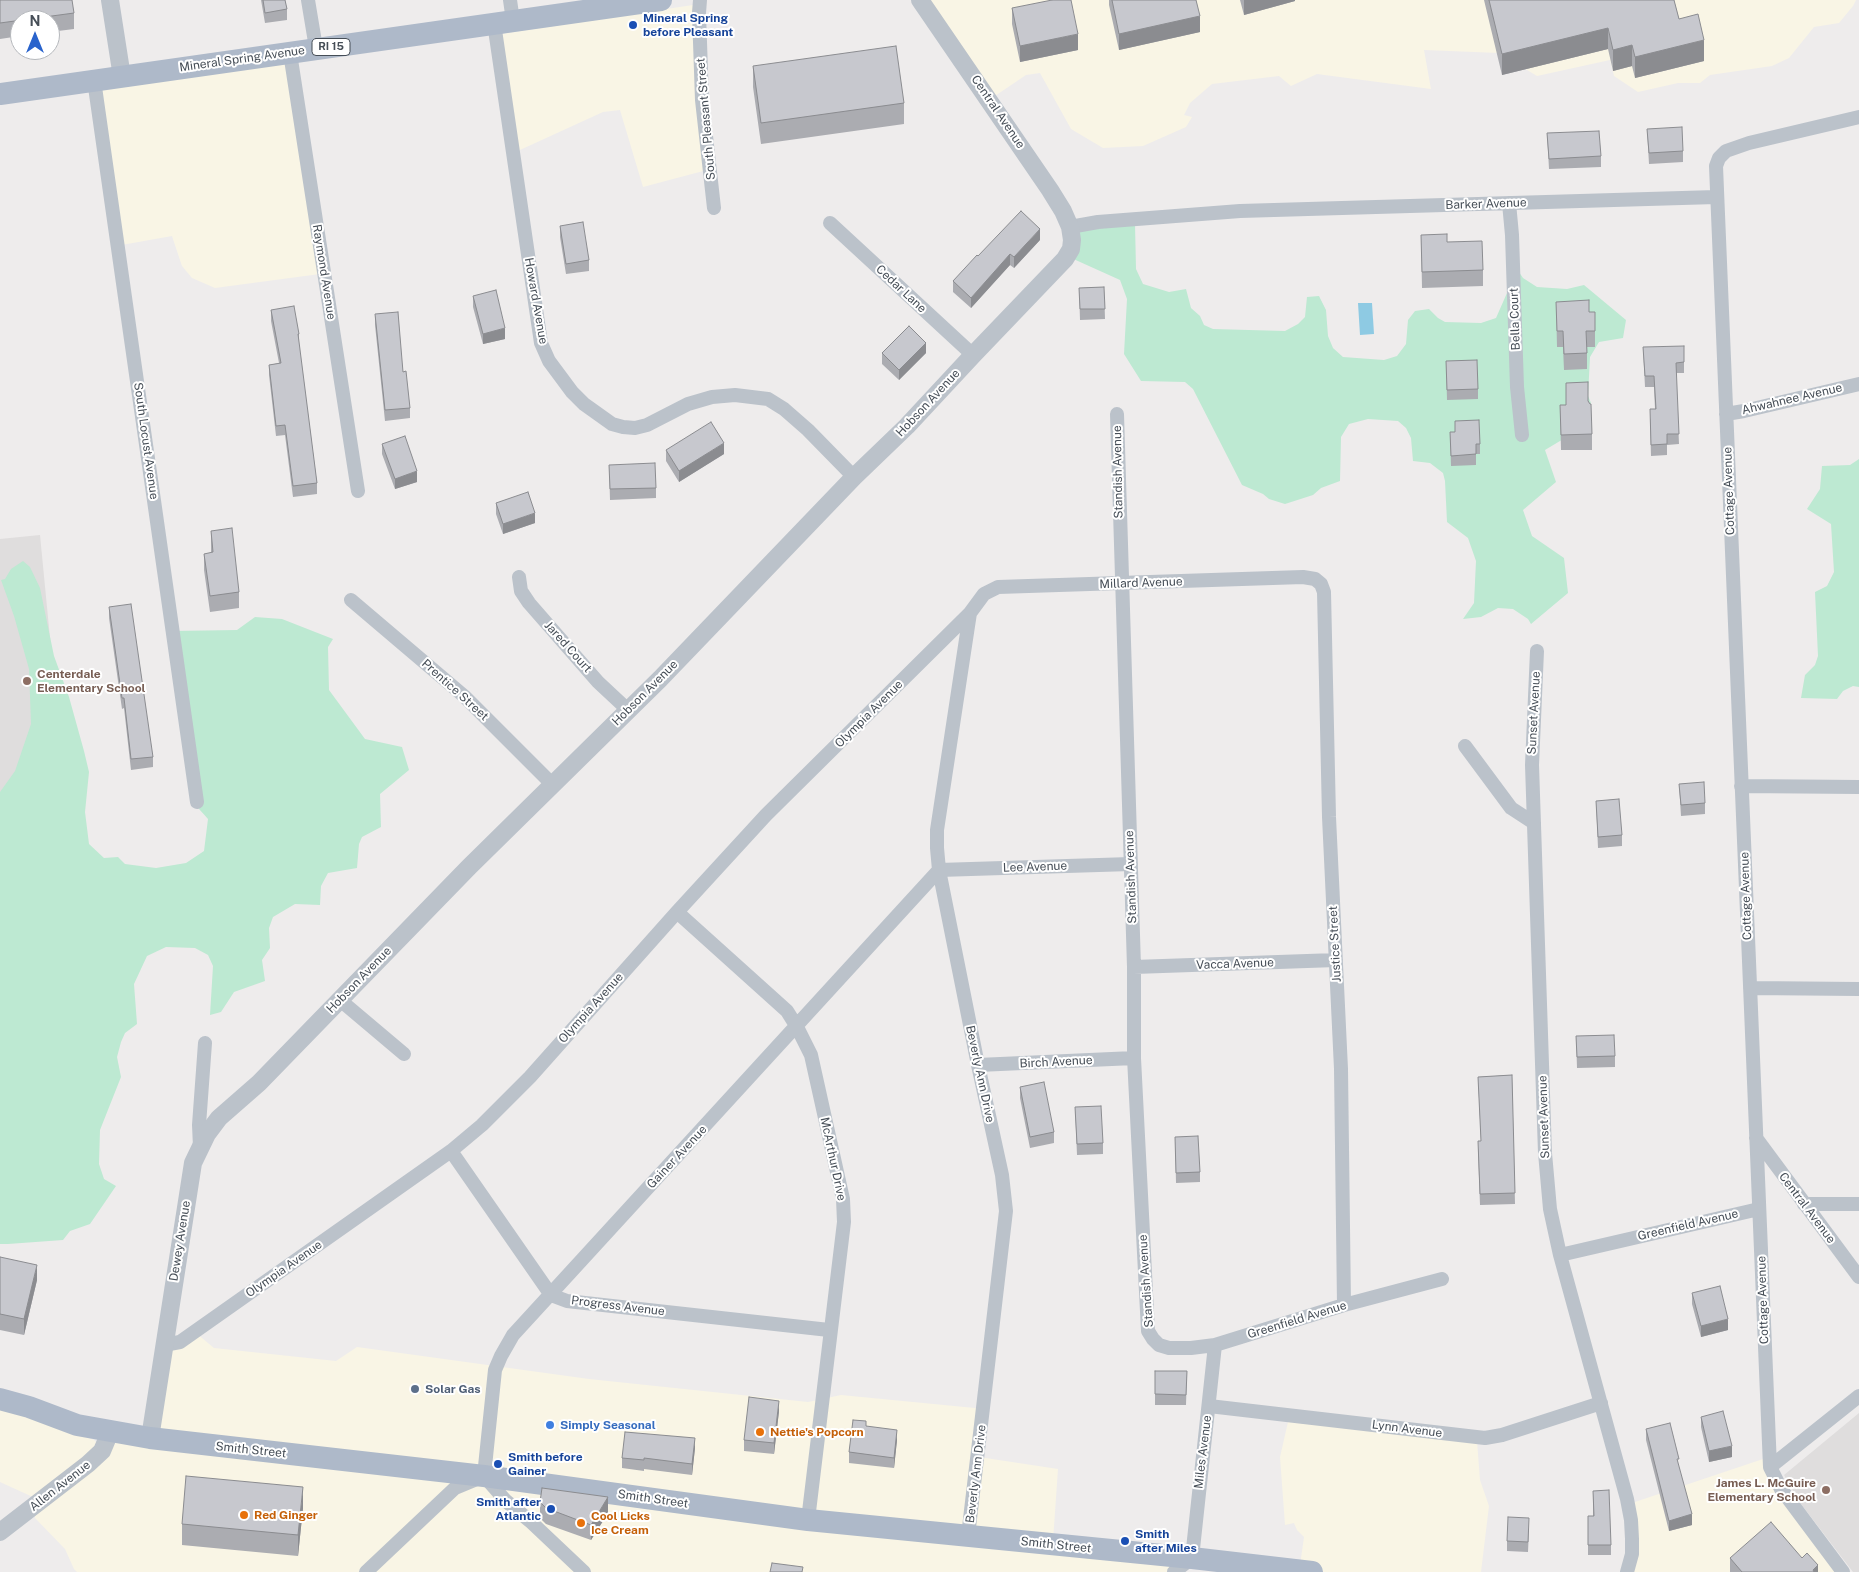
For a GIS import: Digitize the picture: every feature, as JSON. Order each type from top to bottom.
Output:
[{"type":"main road","name":"Mineral Spring Avenue","points":[[0,94],[316,48],[506,14],[661,0]]},
{"type":"main road","name":"Smith Street","points":[[0,1399],[77,1425],[150,1438],[484,1476],[808,1520],[1192,1558],[1245,1568],[1312,1572]]},
{"type":"street","points":[[110,0],[122,76]]},
{"type":"street","points":[[308,0],[316,48]]},
{"type":"street","name":"South Pleasant Street","points":[[700,0],[698,13],[702,100],[714,208]]},
{"type":"street","name":"Central Avenue","points":[[920,0],[1050,190],[1070,227]]},
{"type":"street","name":"Howard Avenue","points":[[506,14],[542,343],[549,361],[572,392],[584,404],[612,424],[635,428],[646,425],[688,404],[712,397],[743,396],[768,399],[784,409],[802,425],[854,476]]},
{"type":"street","name":"Raymond Avenue","points":[[290,52],[358,491]]},
{"type":"street","name":"South Locust Avenue","points":[[94,80],[197,802]]},
{"type":"street","points":[[1716,197],[1716,166],[1719,158],[1726,151],[1749,142],[1859,117]]},
{"type":"street","name":"Barker Avenue","points":[[1070,227],[1098,222],[1240,212],[1716,197]]},
{"type":"street","name":"Cottage Avenue","points":[[1716,197],[1770,1466],[1782,1489],[1842,1572]]},
{"type":"street","name":"Bella Court","points":[[1509,203],[1512,235],[1517,388],[1522,435]]},
{"type":"street","name":"Cedar Lane","points":[[830,223],[973,355]]},
{"type":"street","name":"Hobson Avenue","points":[[200,1148],[207,1134],[219,1118],[259,1083],[469,867],[666,672],[854,476],[907,426],[1066,259],[1072,249],[1070,227]]},
{"type":"street","name":"Ahwahnee Avenue","points":[[1726,414],[1744,412],[1859,384]]},
{"type":"street","name":"Standish Avenue","points":[[1117,414],[1120,584],[1134,967],[1134,1058],[1148,1331],[1153,1339]]},
{"type":"street","name":"Jared Court","points":[[519,577],[521,591],[529,603],[598,682],[628,710]]},
{"type":"street","name":"Millard Avenue","points":[[970,613],[984,594],[998,587],[1303,577],[1314,579],[1321,584]]},
{"type":"street","name":"Justice Street","points":[[1321,584],[1324,592],[1329,817],[1341,1069],[1344,1305]]},
{"type":"street","name":"Prentice Street","points":[[352,600],[464,696],[553,785]]},
{"type":"street","name":"Beverly Ann Drive","points":[[968,1536],[1006,1212],[1002,1175],[939,870],[937,830],[970,613]]},
{"type":"street","name":"Olympia Avenue","points":[[164,1345],[180,1342],[451,1151],[482,1125],[530,1078],[766,815],[970,613]]},
{"type":"street","name":"Sunset Avenue","points":[[1537,651],[1532,765],[1545,1154],[1550,1209],[1560,1255],[1631,1520],[1632,1554],[1627,1572]]},
{"type":"street","points":[[1465,746],[1510,808],[1534,823]]},
{"type":"street","points":[[1741,786],[1859,787]]},
{"type":"street","name":"Lee Avenue","points":[[939,870],[1131,864]]},
{"type":"street","name":"Gainer Avenue","points":[[484,1476],[495,1370],[500,1356],[513,1335],[939,870]]},
{"type":"street","name":"McArthur Drive","points":[[677,912],[786,1012],[797,1027],[811,1055],[844,1212],[808,1520]]},
{"type":"street","name":"Vacca Avenue","points":[[1134,967],[1336,960]]},
{"type":"street","points":[[1750,988],[1859,989]]},
{"type":"street","points":[[340,1000],[404,1054]]},
{"type":"street","name":"Dewey Avenue","points":[[150,1438],[193,1163],[200,1148],[199,1125],[206,1043]]},
{"type":"street","name":"Birch Avenue","points":[[978,1065],[1134,1058]]},
{"type":"street","name":"Central Avenue","points":[[1756,1138],[1859,1277]]},
{"type":"street","points":[[451,1151],[551,1295]]},
{"type":"street","points":[[1804,1204],[1859,1204]]},
{"type":"street","name":"Greenfield Avenue","points":[[1560,1255],[1759,1209]]},
{"type":"street","name":"Greenfield Avenue","points":[[1153,1339],[1159,1345],[1169,1348],[1215,1345],[1344,1305],[1442,1279]]},
{"type":"street","name":"Progress Avenue","points":[[551,1295],[567,1301],[830,1330]]},
{"type":"street","name":"Miles Avenue","points":[[1192,1558],[1215,1345]]},
{"type":"street","points":[[1770,1466],[1859,1396]]},
{"type":"street","name":"Lynn Avenue","points":[[1209,1406],[1485,1438],[1502,1435],[1600,1403]]},
{"type":"street","name":"Allen Avenue","points":[[0,1532],[88,1464],[102,1450],[110,1432]]},
{"type":"street","points":[[366,1572],[455,1488],[484,1476],[506,1501],[584,1572]]},
{"type":"street","points":[[1174,1572],[1192,1558]]},
{"type":"shaded area","points":[[914,0],[1856,0],[1839,23],[1814,27],[1789,58],[1772,66],[1710,75],[1700,83],[1678,83],[1638,92],[1614,76],[1610,60],[1537,76],[1499,53],[1424,50],[1431,89],[1317,74],[1291,86],[1279,76],[1212,84],[1190,103],[1184,115],[1192,117],[1186,127],[1143,146],[1103,148],[1071,129],[1040,73],[1026,75],[989,100]]},
{"type":"shaded area","points":[[693,5],[707,170],[643,187],[620,110],[603,112],[509,155],[494,35]]},
{"type":"shaded area","points":[[287,63],[320,274],[215,288],[192,278],[182,266],[172,236],[116,246],[95,91]]},
{"type":"shaded area","name":"Centerdale Elementary School","points":[[40,535],[68,823],[0,857],[0,539]]},
{"type":"shaded area","points":[[196,1333],[214,1348],[336,1361],[357,1347],[589,1379],[808,1402],[841,1395],[985,1409],[979,1457],[1058,1469],[1053,1541],[1181,1561],[1176,1572],[77,1572],[65,1549],[35,1518],[35,1513],[46,1503],[0,1482],[0,1407],[94,1440],[104,1451],[115,1439],[145,1442],[164,1351]]},
{"type":"shaded area","name":"James L. McGuire Elementary School","points":[[1859,1413],[1859,1572],[1853,1572],[1801,1504],[1784,1475]]},
{"type":"shaded area","points":[[1288,1422],[1477,1441],[1480,1480],[1489,1506],[1481,1572],[1299,1572],[1304,1537],[1297,1530],[1294,1523],[1285,1525],[1280,1457]]},
{"type":"shaded area","points":[[1763,1459],[1837,1572],[1626,1572],[1626,1505]]},
{"type":"green space","points":[[1135,224],[1136,269],[1143,284],[1169,292],[1186,289],[1191,308],[1200,316],[1204,325],[1213,329],[1285,331],[1298,324],[1305,317],[1307,297],[1319,296],[1326,310],[1328,336],[1333,348],[1343,357],[1384,360],[1397,356],[1406,344],[1408,320],[1415,311],[1429,309],[1445,322],[1481,323],[1496,318],[1507,293],[1509,261],[1511,260],[1523,278],[1537,287],[1567,289],[1584,285],[1626,320],[1623,338],[1599,342],[1590,357],[1588,396],[1591,403],[1580,429],[1545,450],[1556,482],[1523,510],[1532,536],[1564,558],[1568,593],[1531,624],[1528,619],[1513,609],[1498,608],[1481,617],[1463,619],[1474,603],[1476,561],[1468,538],[1447,522],[1443,473],[1430,463],[1413,461],[1411,438],[1406,428],[1398,421],[1368,419],[1349,424],[1341,437],[1340,481],[1321,488],[1313,495],[1285,504],[1269,499],[1263,494],[1242,485],[1193,389],[1185,382],[1141,381],[1124,354],[1127,299],[1120,280],[1069,257],[1070,231]]},
{"type":"green space","points":[[1859,459],[1859,687],[1853,686],[1843,691],[1837,699],[1801,698],[1805,675],[1815,665],[1818,656],[1815,592],[1827,586],[1834,572],[1831,524],[1807,509],[1820,489],[1822,466],[1850,465]]},
{"type":"green space","points":[[23,561],[30,567],[40,588],[54,656],[69,697],[89,772],[85,812],[89,844],[104,858],[118,857],[125,864],[156,868],[186,863],[204,851],[208,819],[191,800],[172,631],[237,630],[255,617],[282,619],[333,639],[328,647],[329,690],[365,739],[402,747],[409,770],[380,794],[381,827],[362,837],[359,844],[357,868],[328,873],[321,886],[320,905],[295,904],[273,917],[269,928],[270,948],[262,960],[265,981],[234,992],[221,1012],[210,1015],[213,966],[208,955],[195,948],[166,947],[147,956],[134,984],[137,1024],[125,1033],[121,1042],[117,1057],[121,1077],[100,1130],[99,1164],[104,1179],[116,1186],[90,1224],[70,1231],[63,1240],[0,1244],[0,792],[15,771],[31,724],[29,669],[14,616],[1,580],[5,579],[11,569]]},
{"type":"water","points":[[1358,303],[1372,303],[1374,334],[1360,335]]},
{"type":"building","points":[[0,0],[72,0],[74,13],[60,15],[60,10],[10,10],[10,22],[0,23]]},
{"type":"building","points":[[263,0],[285,0],[287,9],[265,13]]},
{"type":"building","points":[[1052,0],[1071,0],[1078,34],[1020,46],[1012,8]]},
{"type":"building","points":[[1112,0],[1196,0],[1200,16],[1119,34]]},
{"type":"building","points":[[1489,0],[1674,0],[1679,19],[1698,14],[1704,40],[1635,57],[1632,45],[1613,50],[1608,28],[1502,54]]},
{"type":"building","points":[[896,46],[904,103],[761,123],[753,66]]},
{"type":"building","points":[[1682,127],[1683,151],[1649,153],[1647,129]]},
{"type":"building","points":[[1599,131],[1601,156],[1549,159],[1547,133]]},
{"type":"building","points":[[1021,211],[1040,229],[1014,257],[1010,254],[971,298],[953,281]]},
{"type":"building","points":[[583,222],[589,260],[566,264],[560,226]]},
{"type":"building","points":[[1447,234],[1447,242],[1482,241],[1483,270],[1422,272],[1421,235]]},
{"type":"building","points":[[1104,287],[1105,309],[1080,309],[1079,288]]},
{"type":"building","points":[[496,290],[505,328],[483,334],[473,296]]},
{"type":"building","points":[[1589,300],[1589,312],[1595,312],[1595,331],[1586,331],[1587,353],[1564,354],[1563,331],[1557,331],[1556,302]]},
{"type":"building","points":[[294,306],[317,483],[293,486],[285,425],[276,426],[269,365],[281,363],[271,310]]},
{"type":"building","points":[[398,312],[403,372],[406,371],[410,408],[385,410],[375,314]]},
{"type":"building","points":[[909,326],[926,343],[899,370],[882,353]]},
{"type":"building","points":[[1684,346],[1684,362],[1676,363],[1679,434],[1667,434],[1667,444],[1651,445],[1650,409],[1656,409],[1654,376],[1645,376],[1643,347]]},
{"type":"building","points":[[1477,360],[1478,389],[1447,390],[1446,361]]},
{"type":"building","points":[[1588,382],[1592,434],[1561,435],[1560,405],[1566,405],[1566,383]]},
{"type":"building","points":[[1479,420],[1480,444],[1476,444],[1476,454],[1451,456],[1450,432],[1455,432],[1455,421]]},
{"type":"building","points":[[711,422],[724,443],[679,471],[666,450]]},
{"type":"building","points":[[405,436],[417,471],[395,479],[382,444]]},
{"type":"building","points":[[655,463],[656,488],[610,489],[609,465]]},
{"type":"building","points":[[528,492],[535,513],[503,524],[496,503]]},
{"type":"building","points":[[232,528],[239,592],[210,596],[204,554],[213,552],[211,531]]},
{"type":"building","points":[[131,604],[153,757],[131,759],[124,698],[122,698],[109,607]]},
{"type":"building","points":[[1704,782],[1705,803],[1681,805],[1679,784]]},
{"type":"building","points":[[1619,799],[1622,835],[1598,837],[1596,801]]},
{"type":"building","points":[[1614,1035],[1615,1056],[1577,1057],[1576,1036]]},
{"type":"building","points":[[1512,1075],[1515,1193],[1480,1194],[1478,1141],[1481,1141],[1478,1077]]},
{"type":"building","points":[[1044,1082],[1054,1132],[1030,1137],[1020,1087]]},
{"type":"building","points":[[1101,1106],[1103,1143],[1077,1144],[1075,1107]]},
{"type":"building","points":[[1198,1136],[1200,1172],[1176,1173],[1175,1137]]},
{"type":"building","points":[[0,1257],[37,1265],[24,1319],[0,1314]]},
{"type":"building","points":[[1720,1286],[1728,1319],[1701,1326],[1692,1293]]},
{"type":"building","points":[[1155,1371],[1187,1371],[1186,1395],[1155,1394]]},
{"type":"building","points":[[749,1397],[779,1401],[774,1443],[744,1440]]},
{"type":"building","points":[[1723,1411],[1732,1446],[1709,1451],[1701,1417]]},
{"type":"building","points":[[853,1420],[866,1421],[866,1426],[897,1430],[894,1458],[849,1452]]},
{"type":"building","points":[[1670,1423],[1679,1459],[1677,1459],[1692,1514],[1669,1521],[1646,1429]]},
{"type":"building","points":[[625,1432],[695,1438],[692,1464],[644,1458],[644,1460],[622,1458]]},
{"type":"building","points":[[186,1476],[303,1487],[298,1535],[182,1524]]},
{"type":"building","points":[[542,1488],[608,1497],[591,1525],[546,1508],[540,1502]]},
{"type":"building","points":[[1609,1490],[1611,1545],[1588,1545],[1588,1516],[1594,1516],[1593,1491]]},
{"type":"building","points":[[1508,1517],[1529,1518],[1528,1542],[1507,1541]]},
{"type":"building","points":[[1771,1522],[1802,1558],[1807,1553],[1818,1565],[1813,1570],[1814,1572],[1742,1572],[1730,1558]]},
{"type":"building","points":[[772,1563],[803,1567],[802,1572],[770,1572]]},
{"type":"place","name":"Mineral Spring before Pleasant","points":[[633,25]]},
{"type":"place","name":"Centerdale Elementary School","points":[[27,681]]},
{"type":"place","name":"Solar Gas","points":[[415,1389]]},
{"type":"place","name":"Simply Seasonal","points":[[550,1425]]},
{"type":"place","name":"Nettie's Popcorn","points":[[760,1432]]},
{"type":"place","name":"Smith before Gainer","points":[[498,1464]]},
{"type":"place","name":"James L. McGuire Elementary School","points":[[1826,1490]]},
{"type":"place","name":"Smith after Atlantic","points":[[551,1509]]},
{"type":"place","name":"Red Ginger","points":[[244,1515]]},
{"type":"place","name":"Cool Licks Ice Cream","points":[[581,1523]]},
{"type":"place","name":"Smith after Miles","points":[[1125,1541]]}]
